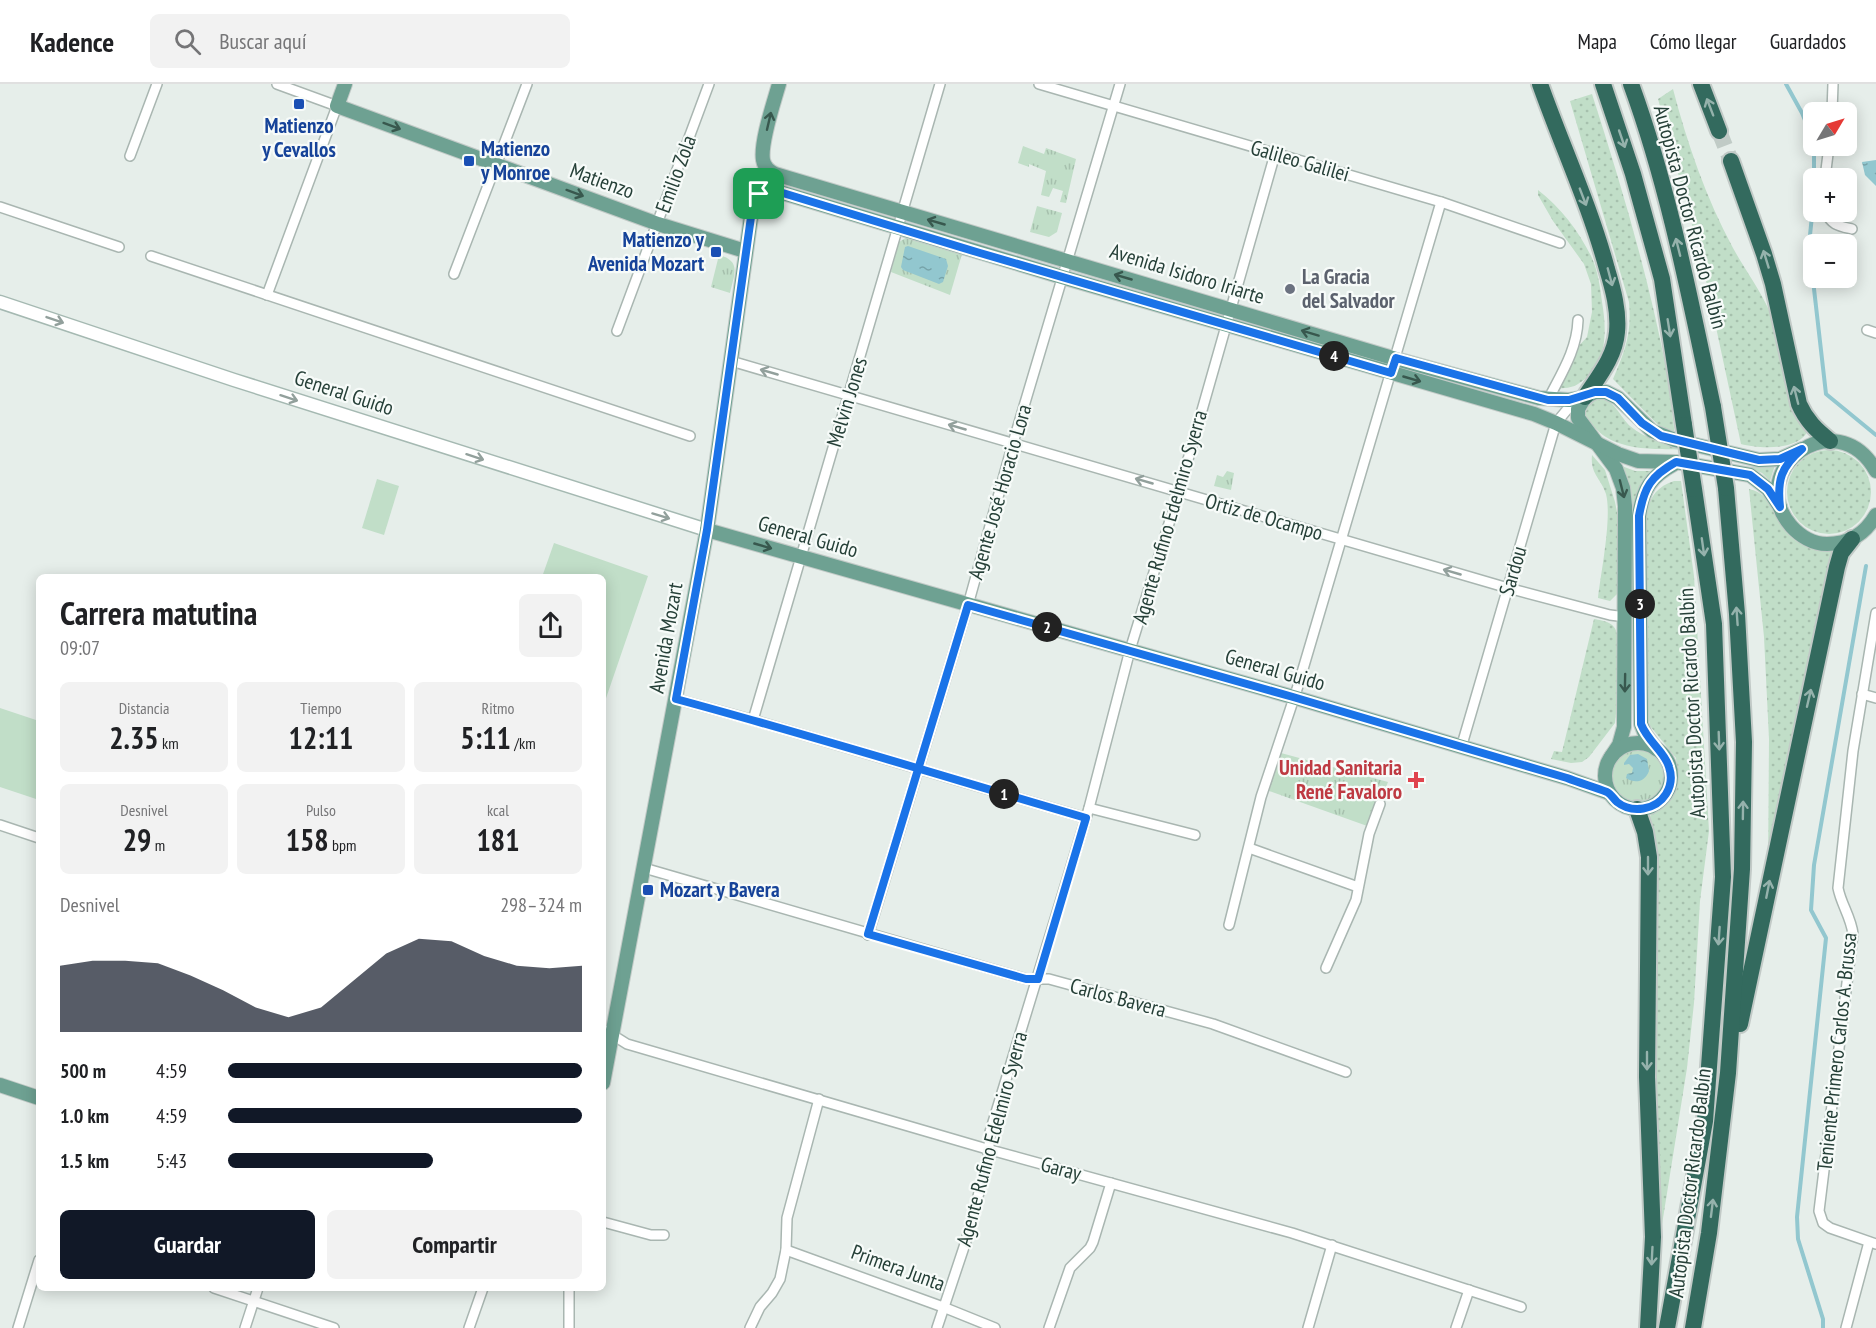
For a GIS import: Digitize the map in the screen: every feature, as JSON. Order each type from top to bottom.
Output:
[{"type":"highway","points":[[1540,84],[1593,222],[1604,256],[1616,310],[1617,332],[1613,352],[1580,398]]},
{"type":"highway","name":"Autopista Doctor Ricardo Balbín","points":[[1603,84],[1634,174],[1662,279],[1714,624],[1724,877],[1705,1120],[1667,1328]]},
{"type":"highway","name":"Autopista Doctor Ricardo Balbín","points":[[1631,84],[1658,170],[1678,247],[1713,407],[1726,488],[1737,614],[1744,742],[1742,869],[1728,1074],[1709,1233],[1694,1328]]},
{"type":"highway","points":[[1701,84],[1719,131]]},
{"type":"highway","points":[[1731,161],[1773,284],[1799,404],[1805,417],[1815,429],[1830,441]]},
{"type":"highway","points":[[1728,1074],[1749,987],[1837,567],[1841,553],[1852,539]]},
{"type":"highway","points":[[1638,809],[1649,858],[1647,1077],[1653,1237],[1648,1328]]},
{"type":"main road","points":[[337,106],[345,84]]},
{"type":"main road","name":"Avenida Isidoro Iriarte","points":[[779,84],[769,122],[763,159],[767,168],[775,174],[1396,358],[1544,399],[1580,398],[1595,392],[1606,392],[1618,398],[1642,423],[1661,436],[1743,457],[1770,461],[1802,449]]},
{"type":"main road","name":"Matienzo","points":[[337,106],[658,224],[745,251]]},
{"type":"main road","name":"Avenida Isidoro Iriarte","points":[[754,198],[762,191],[773,190],[898,229],[1534,414],[1593,439],[1618,454],[1638,461],[1676,462],[1750,475],[1768,489],[1786,520],[1796,532],[1809,540],[1823,544],[1852,539]]},
{"type":"main road","name":"Avenida Mozart","points":[[606,1052],[608,1032],[644,868],[707,530],[754,198]]},
{"type":"main road","name":"General Guido","points":[[0,302],[234,380],[707,530],[1293,697],[1567,778],[1610,793]]},
{"type":"main road","points":[[1580,398],[1578,418],[1616,469],[1624,497],[1626,617],[1624,727],[1619,745],[1611,757],[1605,775],[1610,793],[1617,802],[1626,807],[1638,809],[1648,808],[1665,796],[1671,776],[1664,756],[1645,734],[1641,724],[1639,516],[1644,495],[1653,478],[1676,462]]},
{"type":"main road","points":[[1534,414],[1544,399]]},
{"type":"main road","points":[[1780,507],[1778,490],[1781,474],[1789,460],[1802,449],[1815,443],[1830,441],[1845,443],[1859,450],[1870,460],[1876,471]]},
{"type":"main road","points":[[1852,539],[1870,524],[1876,515]]},
{"type":"main road","points":[[1611,757],[1627,745],[1647,745],[1656,749]]},
{"type":"main road","points":[[0,1085],[36,1097]]},
{"type":"street","points":[[130,156],[157,84]]},
{"type":"street","name":"Matienzo","points":[[277,84],[337,106]]},
{"type":"street","points":[[454,273],[527,84]]},
{"type":"street","name":"Emilio Zola","points":[[617,331],[709,84]]},
{"type":"street","name":"Melvin Jones","points":[[753,720],[940,84]]},
{"type":"street","name":"Galileo Galilei","points":[[1039,84],[1441,202],[1560,243]]},
{"type":"street","name":"Agente José Horacio Lora","points":[[868,934],[968,605],[1013,443],[1120,84]]},
{"type":"street","points":[[1832,102],[1833,84]]},
{"type":"street","points":[[267,295],[337,106]]},
{"type":"street","name":"Agente Rufino Edelmiro Syerra","points":[[937,1328],[966,1241],[988,1159],[990,1132],[1089,808],[1130,650],[1179,491],[1275,154]]},
{"type":"street","points":[[1229,925],[1261,797],[1342,539],[1441,202]]},
{"type":"street","points":[[0,207],[119,247]]},
{"type":"street","points":[[1831,222],[1836,226],[1852,229]]},
{"type":"street","points":[[151,256],[690,436]]},
{"type":"street","points":[[1544,399],[1575,346],[1578,321]]},
{"type":"street","name":"Ortiz de Ocampo","points":[[731,361],[1508,588],[1610,615],[1626,617]]},
{"type":"street","name":"Sardou","points":[[1461,748],[1557,423],[1580,398]]},
{"type":"street","name":"Teniente Primero Carlos A. Brussa","points":[[1873,1243],[1830,1228],[1822,1223],[1819,1211],[1853,934],[1852,922],[1838,888],[1853,751],[1876,613]]},
{"type":"street","points":[[1862,694],[1876,698]]},
{"type":"street","points":[[676,699],[1086,818]]},
{"type":"street","points":[[1326,968],[1352,912],[1369,834],[1380,804]]},
{"type":"street","points":[[1089,808],[1195,835]]},
{"type":"street","points":[[0,825],[36,837]]},
{"type":"street","points":[[1249,848],[1358,887]]},
{"type":"street","name":"Carlos Bavera","points":[[644,868],[1026,979],[1049,979],[1212,1024],[1346,1072]]},
{"type":"street","name":"Garay","points":[[608,1032],[627,1044],[987,1149],[1332,1245],[1521,1307]]},
{"type":"street","points":[[750,1328],[760,1307],[780,1279],[786,1250],[787,1218],[819,1099]]},
{"type":"street","points":[[1049,1328],[1070,1268],[1093,1242],[1111,1183]]},
{"type":"street","points":[[606,1223],[651,1235],[664,1235]]},
{"type":"street","points":[[1846,1328],[1873,1243]]},
{"type":"street","points":[[1308,1328],[1332,1245]]},
{"type":"street","name":"Primera Junta","points":[[786,1250],[995,1328]]},
{"type":"street","points":[[18,1328],[36,1270]]},
{"type":"street","points":[[1456,1328],[1469,1290]]},
{"type":"street","points":[[222,1291],[334,1328]]},
{"type":"street","points":[[246,1328],[257,1291]]},
{"type":"street","points":[[469,1328],[482,1291]]},
{"type":"street","points":[[569,1291],[569,1328]]},
{"type":"green space","points":[[1673,89],[1684,130],[1706,190],[1723,229],[1768,308],[1785,353],[1808,430],[1797,442],[1778,447],[1741,444],[1702,262],[1658,99]]},
{"type":"green space","points":[[1592,94],[1651,299],[1666,368],[1675,436],[1662,429],[1613,379],[1627,342],[1629,302],[1570,101]]},
{"type":"green space","points":[[1023,146],[1044,154],[1046,148],[1076,159],[1066,203],[1060,202],[1063,191],[1053,188],[1049,197],[1041,195],[1046,171],[1029,164],[1029,167],[1018,163]]},
{"type":"green space","points":[[1538,190],[1562,212],[1587,248],[1594,263],[1600,290],[1605,336],[1600,358],[1588,376],[1568,388],[1556,389],[1576,349],[1587,337],[1592,312],[1591,284],[1584,264],[1553,221],[1538,195]]},
{"type":"green space","points":[[1037,206],[1062,213],[1057,232],[1049,237],[1030,232]]},
{"type":"green space","points":[[907,237],[962,254],[950,295],[891,272],[899,242]]},
{"type":"green space","points":[[719,255],[734,265],[730,293],[711,287]]},
{"type":"green space","points":[[1599,398],[1605,399],[1617,409],[1636,431],[1657,441],[1687,450],[1630,446],[1605,436],[1594,427],[1585,414],[1589,404]]},
{"type":"green space","points":[[1829,450],[1845,453],[1859,462],[1868,476],[1871,492],[1868,508],[1859,522],[1845,531],[1829,534],[1813,531],[1799,522],[1790,508],[1787,492],[1790,476],[1799,462],[1813,453]]},
{"type":"green space","points":[[1592,455],[1605,470],[1618,517],[1619,592],[1610,601],[1598,598],[1607,531],[1608,504],[1604,489],[1593,467]]},
{"type":"green space","points":[[1619,465],[1635,471],[1651,471],[1641,482],[1634,515],[1630,494]]},
{"type":"green space","points":[[1775,465],[1770,481],[1762,473],[1748,467]]},
{"type":"green space","points":[[1227,471],[1234,473],[1231,490],[1214,486],[1217,475],[1223,477]]},
{"type":"green space","points":[[377,479],[399,486],[384,535],[362,528]]},
{"type":"green space","points":[[1674,481],[1681,481],[1694,576],[1709,831],[1700,901],[1694,1003],[1687,1068],[1660,1237],[1651,978],[1649,821],[1651,813],[1665,804],[1675,790],[1677,771],[1676,758],[1650,726],[1646,704],[1646,523],[1652,497],[1661,488]]},
{"type":"green space","points":[[1749,489],[1756,491],[1766,499],[1787,533],[1799,543],[1813,549],[1835,551],[1768,875],[1769,739],[1764,637]]},
{"type":"green space","points":[[554,543],[648,576],[606,698],[606,574],[543,574]]},
{"type":"green space","points":[[1594,619],[1605,621],[1614,627],[1617,634],[1618,695],[1615,723],[1589,757],[1582,762],[1571,763],[1551,759],[1554,751],[1562,752]]},
{"type":"green space","points":[[0,708],[36,720],[36,799],[0,787]]},
{"type":"green space","points":[[1634,747],[1644,747],[1659,755],[1665,764],[1667,775],[1665,786],[1659,795],[1644,803],[1634,803],[1623,798],[1616,791],[1611,780],[1611,770],[1616,759],[1623,752]]},
{"type":"green space","points":[[1281,753],[1388,782],[1370,827],[1269,791]]},
{"type":"water","points":[[1876,160],[1876,186],[1865,175],[1862,162]]},
{"type":"water","points":[[908,246],[946,259],[948,266],[943,282],[939,284],[903,270],[901,267],[905,247]]},
{"type":"water","points":[[1638,754],[1647,759],[1649,771],[1642,780],[1633,781],[1626,778],[1627,774],[1632,773],[1633,768],[1624,763],[1630,755]]},
{"type":"waterway","points":[[1786,84],[1803,115]]},
{"type":"waterway","points":[[1814,156],[1814,168]]},
{"type":"waterway","points":[[1811,222],[1809,245],[1826,394],[1876,435]]},
{"type":"waterway","points":[[1823,1328],[1823,1319],[1798,1239],[1797,1217],[1826,938],[1811,910],[1814,865],[1866,566]]},
{"type":"tunnel","points":[[1719,131],[1731,161]]},
{"type":"place","name":"Matienzo y Cevallos","points":[[299,104]]},
{"type":"place","name":"Matienzo y Monroe","points":[[469,161]]},
{"type":"place","name":"Matienzo y Avenida Mozart","points":[[716,252]]},
{"type":"place","name":"La Gracia del Salvador","points":[[1290,289]]},
{"type":"place","name":"Unidad Sanitaria René Favaloro","points":[[1416,780]]},
{"type":"place","name":"Mozart y Bavera","points":[[648,890]]},
{"type":"route","points":[[759,194],[754,198],[745,251],[707,530],[676,699],[753,720],[918,769],[1086,818],[1038,979],[1026,979],[868,934],[918,769],[968,605],[1567,778],[1610,793],[1617,802],[1626,807],[1648,808],[1665,796],[1671,776],[1669,765],[1645,734],[1641,724],[1639,516],[1646,488],[1662,470],[1676,462],[1750,475],[1768,489],[1780,507],[1778,490],[1781,474],[1789,460],[1802,449],[1780,459],[1759,460],[1661,436],[1652,432],[1618,398],[1606,392],[1595,392],[1585,397],[1569,400],[1548,400],[1396,358],[1391,373],[898,229],[773,190],[762,191],[759,194]]}]
